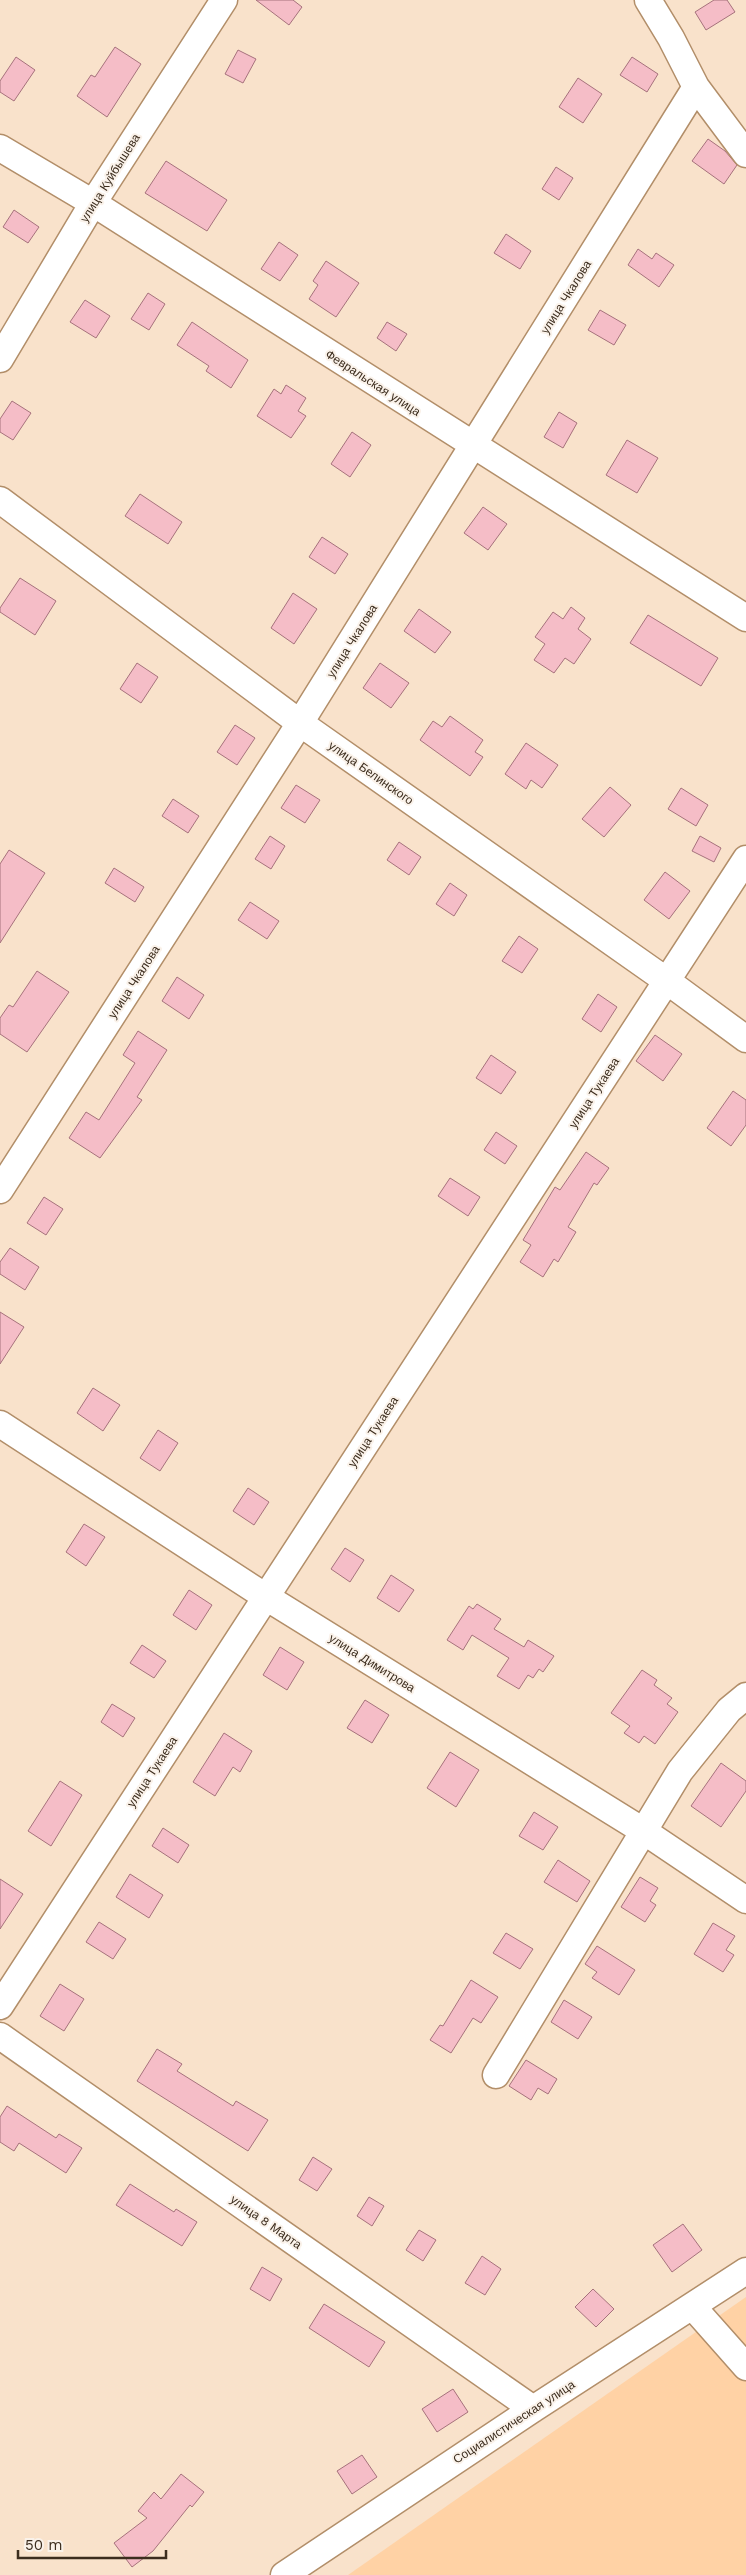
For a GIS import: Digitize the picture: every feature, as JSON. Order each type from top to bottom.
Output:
[{"type":"street","name":"улица Куйбышева","points":[[0,359],[93,203],[224,0]]},
{"type":"street","points":[[648,0],[671,38],[696,87],[746,154]]},
{"type":"street","name":"улица Чкалова","points":[[0,1190],[300,723],[696,87]]},
{"type":"street","name":"Февральская улица","points":[[0,148],[93,203],[473,447],[746,618]]},
{"type":"street","name":"улица Белинского","points":[[0,500],[300,723],[667,981],[746,1039]]},
{"type":"street","name":"улица Тукаева","points":[[0,2006],[746,859]]},
{"type":"street","name":"улица Димитрова","points":[[0,1424],[266,1597],[645,1832],[746,1900]]},
{"type":"street","points":[[496,2075],[645,1832],[680,1771],[729,1710],[746,1696]]},
{"type":"street","name":"улица 8 Марта","points":[[0,2036],[533,2409]]},
{"type":"street","name":"Социалистическая улица","points":[[284,2575],[533,2409],[746,2271]]},
{"type":"street","points":[[693,2307],[746,2367]]},
{"type":"shaded area","points":[[746,2297],[746,2575],[348,2575]]},
{"type":"building","points":[[256,0],[293,0],[302,7],[289,25]]},
{"type":"building","points":[[714,0],[727,0],[735,12],[706,30],[695,12]]},
{"type":"building","points":[[115,47],[141,64],[107,117],[77,96],[91,75],[95,77]]},
{"type":"building","points":[[238,50],[256,59],[243,83],[225,74]]},
{"type":"building","points":[[16,57],[35,70],[14,101],[0,92],[0,81]]},
{"type":"building","points":[[632,57],[658,74],[647,92],[620,75]]},
{"type":"building","points":[[578,78],[602,94],[583,123],[559,107]]},
{"type":"building","points":[[708,139],[725,151],[737,165],[724,184],[692,161]]},
{"type":"building","points":[[166,161],[227,200],[207,231],[145,193]]},
{"type":"building","points":[[556,167],[573,178],[559,200],[542,189]]},
{"type":"building","points":[[14,210],[39,227],[28,243],[3,227]]},
{"type":"building","points":[[506,234],[531,251],[520,269],[494,253]]},
{"type":"building","points":[[279,242],[298,255],[280,281],[261,269]]},
{"type":"building","points":[[638,249],[652,259],[656,253],[674,265],[659,287],[628,265]]},
{"type":"building","points":[[326,261],[359,283],[336,317],[309,299],[318,285],[313,281]]},
{"type":"building","points":[[148,293],[165,304],[149,330],[131,319]]},
{"type":"building","points":[[85,300],[110,316],[96,338],[70,322]]},
{"type":"building","points":[[600,310],[626,325],[614,345],[588,330]]},
{"type":"building","points":[[192,322],[248,360],[231,388],[206,371],[209,366],[177,345]]},
{"type":"building","points":[[387,322],[407,334],[396,351],[377,338]]},
{"type":"building","points":[[286,385],[306,398],[298,411],[306,416],[291,438],[257,416],[274,389],[281,394]]},
{"type":"building","points":[[12,401],[31,413],[13,440],[0,432],[0,419]]},
{"type":"building","points":[[559,412],[577,423],[563,448],[544,437]]},
{"type":"building","points":[[352,432],[371,445],[350,477],[331,464]]},
{"type":"building","points":[[627,440],[658,458],[637,493],[606,475]]},
{"type":"building","points":[[140,494],[182,522],[168,544],[125,516]]},
{"type":"building","points":[[483,507],[507,524],[488,550],[464,533]]},
{"type":"building","points":[[322,537],[348,554],[335,574],[309,557]]},
{"type":"building","points":[[20,578],[56,601],[35,635],[0,612],[0,608]]},
{"type":"building","points":[[293,593],[317,609],[294,644],[271,628]]},
{"type":"building","points":[[571,607],[585,618],[578,629],[591,639],[574,664],[565,658],[554,673],[534,660],[545,644],[535,637],[553,612],[563,619]]},
{"type":"building","points":[[419,609],[451,632],[435,653],[404,631]]},
{"type":"building","points":[[648,615],[718,658],[701,686],[630,643]]},
{"type":"building","points":[[137,663],[158,677],[141,703],[120,689]]},
{"type":"building","points":[[380,663],[409,683],[391,708],[363,688]]},
{"type":"building","points":[[450,716],[483,740],[475,752],[483,757],[470,776],[420,740],[433,721],[442,727]]},
{"type":"building","points":[[235,725],[255,738],[237,765],[217,752]]},
{"type":"building","points":[[526,743],[558,765],[542,788],[531,780],[526,789],[505,774]]},
{"type":"building","points":[[296,785],[320,800],[305,823],[281,808]]},
{"type":"building","points":[[610,787],[631,805],[604,837],[582,819]]},
{"type":"building","points":[[681,788],[708,805],[696,826],[668,809]]},
{"type":"building","points":[[173,799],[199,816],[188,833],[162,816]]},
{"type":"building","points":[[270,836],[285,846],[271,869],[255,859]]},
{"type":"building","points":[[700,836],[721,848],[714,862],[692,851]]},
{"type":"building","points":[[399,842],[421,857],[409,875],[387,860]]},
{"type":"building","points":[[9,850],[45,873],[0,943],[0,864]]},
{"type":"building","points":[[114,868],[144,887],[135,902],[105,883]]},
{"type":"building","points":[[665,872],[690,891],[669,919],[644,900]]},
{"type":"building","points":[[450,883],[467,895],[454,916],[436,904]]},
{"type":"building","points":[[250,902],[279,921],[267,939],[238,920]]},
{"type":"building","points":[[519,936],[538,949],[522,973],[502,961]]},
{"type":"building","points":[[37,971],[69,992],[27,1052],[0,1034],[0,1018],[9,1005],[13,1007]]},
{"type":"building","points":[[177,977],[204,995],[189,1019],[162,1001]]},
{"type":"building","points":[[598,994],[617,1007],[601,1032],[582,1019]]},
{"type":"building","points":[[138,1031],[167,1050],[137,1097],[142,1100],[100,1158],[69,1138],[86,1112],[99,1120],[135,1063],[123,1055]]},
{"type":"building","points":[[655,1035],[682,1054],[663,1081],[636,1061]]},
{"type":"building","points":[[491,1055],[516,1072],[501,1094],[476,1078]]},
{"type":"building","points":[[733,1091],[746,1100],[746,1125],[731,1146],[707,1128]]},
{"type":"building","points":[[496,1132],[517,1146],[505,1164],[484,1150]]},
{"type":"building","points":[[586,1152],[609,1168],[597,1185],[594,1183],[568,1227],[576,1232],[558,1262],[554,1259],[543,1277],[520,1262],[531,1245],[523,1240],[555,1187],[560,1190]]},
{"type":"building","points":[[450,1178],[480,1197],[468,1216],[438,1196]]},
{"type":"building","points":[[44,1197],[63,1209],[46,1235],[27,1223]]},
{"type":"building","points":[[10,1248],[39,1267],[25,1290],[0,1274],[0,1262]]},
{"type":"building","points":[[0,1312],[24,1327],[0,1364]]},
{"type":"building","points":[[93,1388],[120,1405],[103,1431],[77,1413]]},
{"type":"building","points":[[158,1430],[178,1443],[160,1471],[140,1458]]},
{"type":"building","points":[[248,1488],[269,1502],[254,1525],[233,1511]]},
{"type":"building","points":[[84,1524],[105,1537],[86,1566],[66,1552]]},
{"type":"building","points":[[345,1548],[364,1560],[350,1582],[331,1569]]},
{"type":"building","points":[[391,1575],[414,1590],[399,1612],[377,1598]]},
{"type":"building","points":[[189,1590],[212,1605],[196,1630],[173,1615]]},
{"type":"building","points":[[477,1604],[501,1619],[494,1629],[524,1647],[528,1640],[554,1656],[543,1672],[539,1669],[533,1678],[528,1675],[519,1689],[497,1676],[509,1658],[472,1635],[463,1650],[447,1640],[469,1606],[473,1609]]},
{"type":"building","points":[[142,1645],[166,1661],[154,1678],[130,1663]]},
{"type":"building","points":[[280,1647],[304,1662],[287,1690],[263,1675]]},
{"type":"building","points":[[642,1670],[657,1680],[654,1685],[672,1698],[667,1704],[678,1712],[655,1744],[644,1736],[639,1743],[624,1733],[630,1726],[611,1713]]},
{"type":"building","points":[[365,1700],[389,1715],[372,1743],[347,1728]]},
{"type":"building","points":[[112,1704],[135,1718],[123,1737],[101,1722]]},
{"type":"building","points":[[224,1733],[252,1751],[240,1772],[233,1767],[215,1796],[193,1782]]},
{"type":"building","points":[[450,1752],[479,1770],[456,1807],[427,1788]]},
{"type":"building","points":[[721,1763],[746,1781],[746,1791],[721,1827],[691,1806]]},
{"type":"building","points":[[60,1781],[82,1795],[51,1846],[28,1831]]},
{"type":"building","points":[[534,1812],[558,1827],[543,1850],[519,1836]]},
{"type":"building","points":[[163,1828],[189,1845],[178,1863],[152,1846]]},
{"type":"building","points":[[558,1860],[590,1881],[577,1902],[544,1882]]},
{"type":"building","points":[[130,1874],[163,1895],[149,1918],[116,1897]]},
{"type":"building","points":[[640,1877],[658,1888],[650,1901],[656,1905],[645,1922],[621,1907]]},
{"type":"building","points":[[0,1879],[23,1894],[0,1929]]},
{"type":"building","points":[[99,1922],[126,1939],[113,1959],[86,1942]]},
{"type":"building","points":[[713,1923],[735,1936],[726,1950],[734,1955],[723,1972],[694,1954]]},
{"type":"building","points":[[506,1933],[533,1949],[520,1969],[493,1953]]},
{"type":"building","points":[[597,1946],[635,1970],[619,1995],[592,1978],[597,1972],[585,1964]]},
{"type":"building","points":[[471,1980],[498,1997],[481,2023],[473,2018],[451,2053],[430,2040],[440,2025],[443,2026]]},
{"type":"building","points":[[60,1984],[84,1999],[64,2031],[40,2016]]},
{"type":"building","points":[[564,2000],[592,2017],[578,2039],[551,2022]]},
{"type":"building","points":[[157,2049],[182,2064],[177,2071],[233,2106],[236,2101],[268,2120],[248,2151],[137,2081]]},
{"type":"building","points":[[526,2060],[557,2079],[548,2094],[538,2088],[531,2100],[509,2086]]},
{"type":"building","points":[[7,2106],[56,2138],[59,2134],[82,2148],[66,2173],[19,2143],[14,2151],[0,2142],[0,2117]]},
{"type":"building","points":[[313,2157],[332,2169],[317,2191],[299,2180]]},
{"type":"building","points":[[130,2184],[174,2212],[176,2209],[197,2222],[182,2246],[116,2205]]},
{"type":"building","points":[[369,2197],[384,2206],[372,2226],[357,2216]]},
{"type":"building","points":[[683,2224],[702,2250],[672,2272],[653,2245]]},
{"type":"building","points":[[419,2230],[436,2240],[423,2261],[406,2250]]},
{"type":"building","points":[[482,2256],[501,2269],[485,2295],[465,2283]]},
{"type":"building","points":[[262,2267],[282,2279],[270,2301],[250,2289]]},
{"type":"building","points":[[593,2289],[614,2309],[596,2327],[575,2307]]},
{"type":"building","points":[[324,2304],[385,2342],[369,2367],[309,2328]]},
{"type":"building","points":[[453,2389],[468,2412],[437,2432],[422,2409]]},
{"type":"building","points":[[362,2455],[377,2477],[352,2494],[337,2471]]},
{"type":"building","points":[[181,2474],[204,2492],[192,2507],[190,2505],[153,2551],[132,2567],[114,2543],[147,2518],[138,2511],[154,2492],[161,2499]]}]
